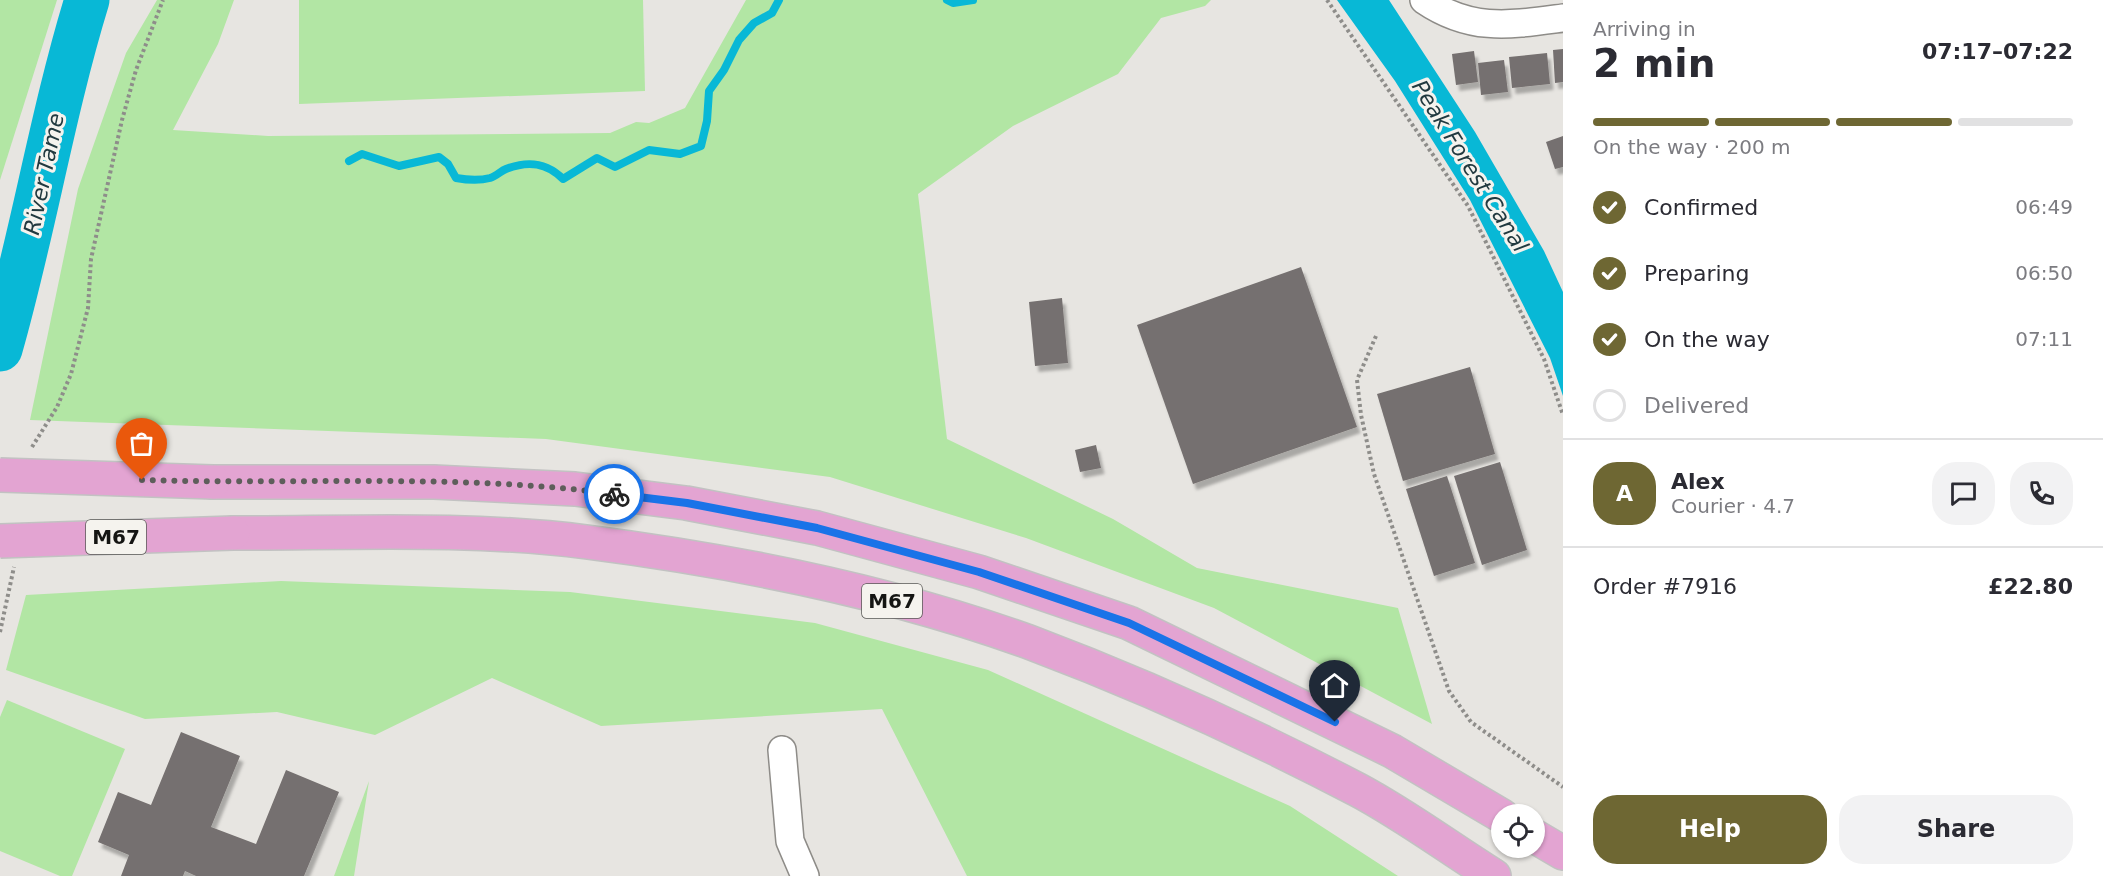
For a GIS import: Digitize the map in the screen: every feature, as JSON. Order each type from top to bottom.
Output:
[{"type":"highway","name":"M67","points":[[0,475],[213,482]]},
{"type":"highway","name":"M67","points":[[0,482],[434,482],[575,489],[687,503],[817,528],[979,572],[1129,623],[1392,751],[1491,810]]},
{"type":"highway","name":"M67","points":[[0,533],[441,533],[584,542],[755,568],[905,604],[1028,642],[1201,714],[1360,792],[1494,876]]},
{"type":"highway","name":"M67","points":[[7,552],[233,533]]},
{"type":"highway","points":[[1545,842],[1563,853]]},
{"type":"street","points":[[1424,0],[1452,16],[1500,26],[1563,18]]},
{"type":"street","points":[[782,750],[790,841],[805,876]]},
{"type":"path","points":[[31,454],[32,443],[57,407],[71,374],[88,308],[91,259],[119,131],[136,70],[163,0]]},
{"type":"path","points":[[1327,0],[1468,206],[1544,359],[1563,415]]},
{"type":"path","points":[[1376,336],[1357,380],[1361,415],[1374,474],[1449,691],[1472,722],[1563,788]]},
{"type":"path","points":[[0,632],[7,552]]},
{"type":"green space","points":[[0,0],[57,0],[0,180]]},
{"type":"green space","points":[[157,0],[234,0],[218,44],[173,130],[268,136],[610,133],[636,122],[649,123],[685,108],[746,0],[1211,0],[1205,6],[1161,18],[1118,74],[1013,126],[918,194],[947,439],[1113,519],[1197,568],[1398,608],[1432,724],[1214,608],[1026,538],[830,477],[546,439],[30,420],[78,189],[126,53]]},
{"type":"green space","points":[[299,0],[643,0],[645,91],[299,104]]},
{"type":"green space","points":[[281,581],[570,592],[815,623],[988,670],[1290,806],[1398,876],[967,876],[882,709],[601,726],[492,678],[375,735],[277,712],[145,719],[6,670],[26,595]]},
{"type":"green space","points":[[7,700],[125,749],[72,876],[60,876],[0,851],[0,717]]},
{"type":"green space","points":[[369,781],[354,876],[334,876]]},
{"type":"water","name":"Peak Forest Canal","points":[[1337,0],[1389,0],[1475,132],[1544,251],[1563,292],[1563,396],[1550,358],[1470,200],[1395,81]]},
{"type":"building","points":[[1563,49],[1563,82],[1555,83],[1553,50]]},
{"type":"building","points":[[1474,51],[1478,82],[1456,85],[1452,54]]},
{"type":"building","points":[[1547,53],[1550,84],[1512,88],[1509,57]]},
{"type":"building","points":[[1504,60],[1508,92],[1481,95],[1478,63]]},
{"type":"building","points":[[1563,136],[1563,167],[1555,169],[1546,142]]},
{"type":"building","points":[[1301,267],[1357,427],[1193,484],[1137,325]]},
{"type":"building","points":[[1062,298],[1068,363],[1035,366],[1029,302]]},
{"type":"building","points":[[1470,367],[1495,454],[1403,481],[1377,394]]},
{"type":"building","points":[[1096,445],[1101,468],[1080,472],[1075,450]]},
{"type":"building","points":[[1500,462],[1527,550],[1482,565],[1454,476]]},
{"type":"building","points":[[1447,476],[1475,563],[1434,576],[1406,489]]},
{"type":"building","points":[[181,732],[240,756],[211,827],[256,844],[286,770],[339,792],[304,876],[196,876],[185,871],[183,876],[121,876],[129,855],[98,842],[118,792],[151,805]]},
{"type":"waterway","name":"River Tame","points":[[0,349],[23,262],[63,86],[87,0]]},
{"type":"waterway","points":[[349,161],[362,154],[399,166],[439,157],[448,164],[456,178],[473,180],[490,178],[514,166],[530,164],[551,169],[563,179],[597,158],[615,167],[649,150],[680,154],[701,146],[707,121],[709,91],[724,70],[739,40],[754,23],[772,13],[779,0]]},
{"type":"waterway","points":[[947,0],[953,3],[973,0]]},
{"type":"way so far","points":[[142,480],[434,482],[575,489],[614,494]]},
{"type":"route","points":[[614,494],[687,503],[817,528],[979,572],[1129,623],[1335,722]]}]
